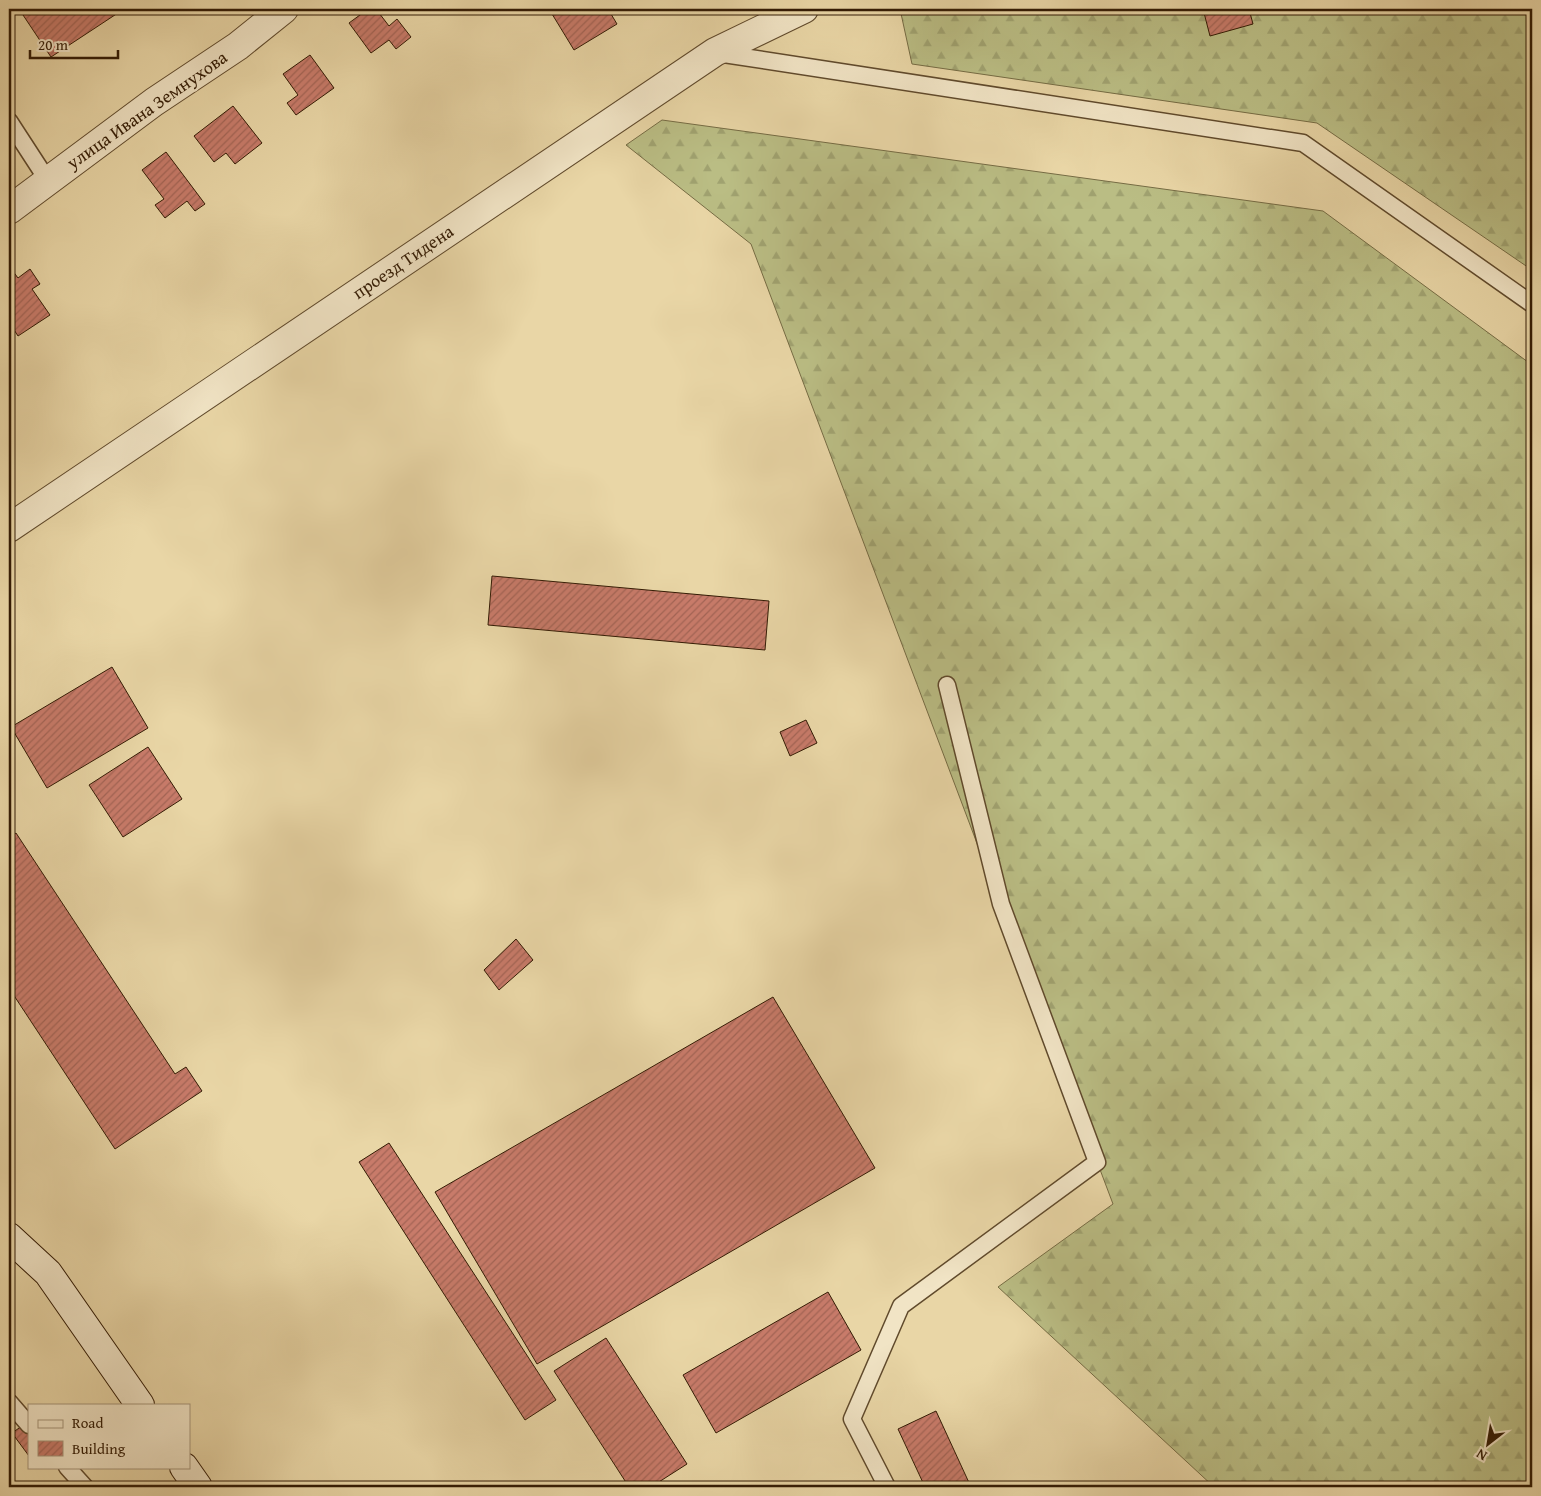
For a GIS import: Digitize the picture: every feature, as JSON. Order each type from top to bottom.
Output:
[{"type":"street","name":"улица Ивана Земнухова","points":[[9,210],[154,102],[238,46],[284,9]]},
{"type":"street","name":"проезд Тидена","points":[[9,528],[715,52],[804,9]]},
{"type":"street","points":[[9,1237],[48,1273],[139,1404]]},
{"type":"street","points":[[185,1468],[198,1487]]},
{"type":"lane","points":[[715,52],[1304,143],[1532,304]]},
{"type":"lane","points":[[9,121],[48,181]]},
{"type":"lane","points":[[887,1487],[852,1419],[901,1306],[1098,1162],[1001,904],[947,685]]},
{"type":"lane","points":[[9,1402],[28,1424]]},
{"type":"lane","points":[[68,1468],[85,1487]]},
{"type":"green space","points":[[900,9],[1532,9],[1532,270],[1317,123],[912,64]]},
{"type":"green space","points":[[662,120],[1323,211],[1532,365],[1532,1487],[1214,1487],[998,1287],[1113,1204],[751,244],[626,145]]},
{"type":"building","points":[[19,9],[124,9],[51,57]]},
{"type":"building","points":[[368,9],[376,9],[389,26],[397,19],[411,37],[396,49],[389,40],[371,53],[349,23]]},
{"type":"building","points":[[549,9],[608,9],[617,24],[574,50]]},
{"type":"building","points":[[1203,9],[1249,9],[1253,24],[1210,36]]},
{"type":"building","points":[[310,55],[334,88],[296,115],[287,103],[298,95],[283,74]]},
{"type":"building","points":[[233,106],[262,143],[235,164],[226,153],[214,162],[194,136]]},
{"type":"building","points":[[166,152],[205,204],[195,211],[187,201],[165,218],[155,205],[164,199],[142,170]]},
{"type":"building","points":[[30,269],[40,284],[32,289],[50,315],[18,336],[9,322],[9,272],[12,270],[18,278]]},
{"type":"building","points":[[492,576],[769,601],[765,650],[488,625]]},
{"type":"building","points":[[112,667],[148,728],[47,788],[11,727]]},
{"type":"building","points":[[806,720],[817,743],[790,756],[780,732]]},
{"type":"building","points":[[148,747],[182,799],[123,837],[89,785]]},
{"type":"building","points":[[16,833],[175,1074],[186,1067],[202,1091],[115,1149],[9,988],[9,838]]},
{"type":"building","points":[[516,939],[533,960],[499,990],[484,970]]},
{"type":"building","points":[[773,997],[875,1168],[537,1364],[435,1192]]},
{"type":"building","points":[[389,1143],[556,1400],[525,1420],[359,1162]]},
{"type":"building","points":[[828,1292],[861,1350],[716,1433],[683,1375]]},
{"type":"building","points":[[606,1338],[687,1464],[651,1487],[629,1487],[554,1371]]},
{"type":"building","points":[[936,1411],[971,1487],[925,1487],[898,1429]]},
{"type":"building","points":[[28,1422],[28,1455],[12,1433]]}]
